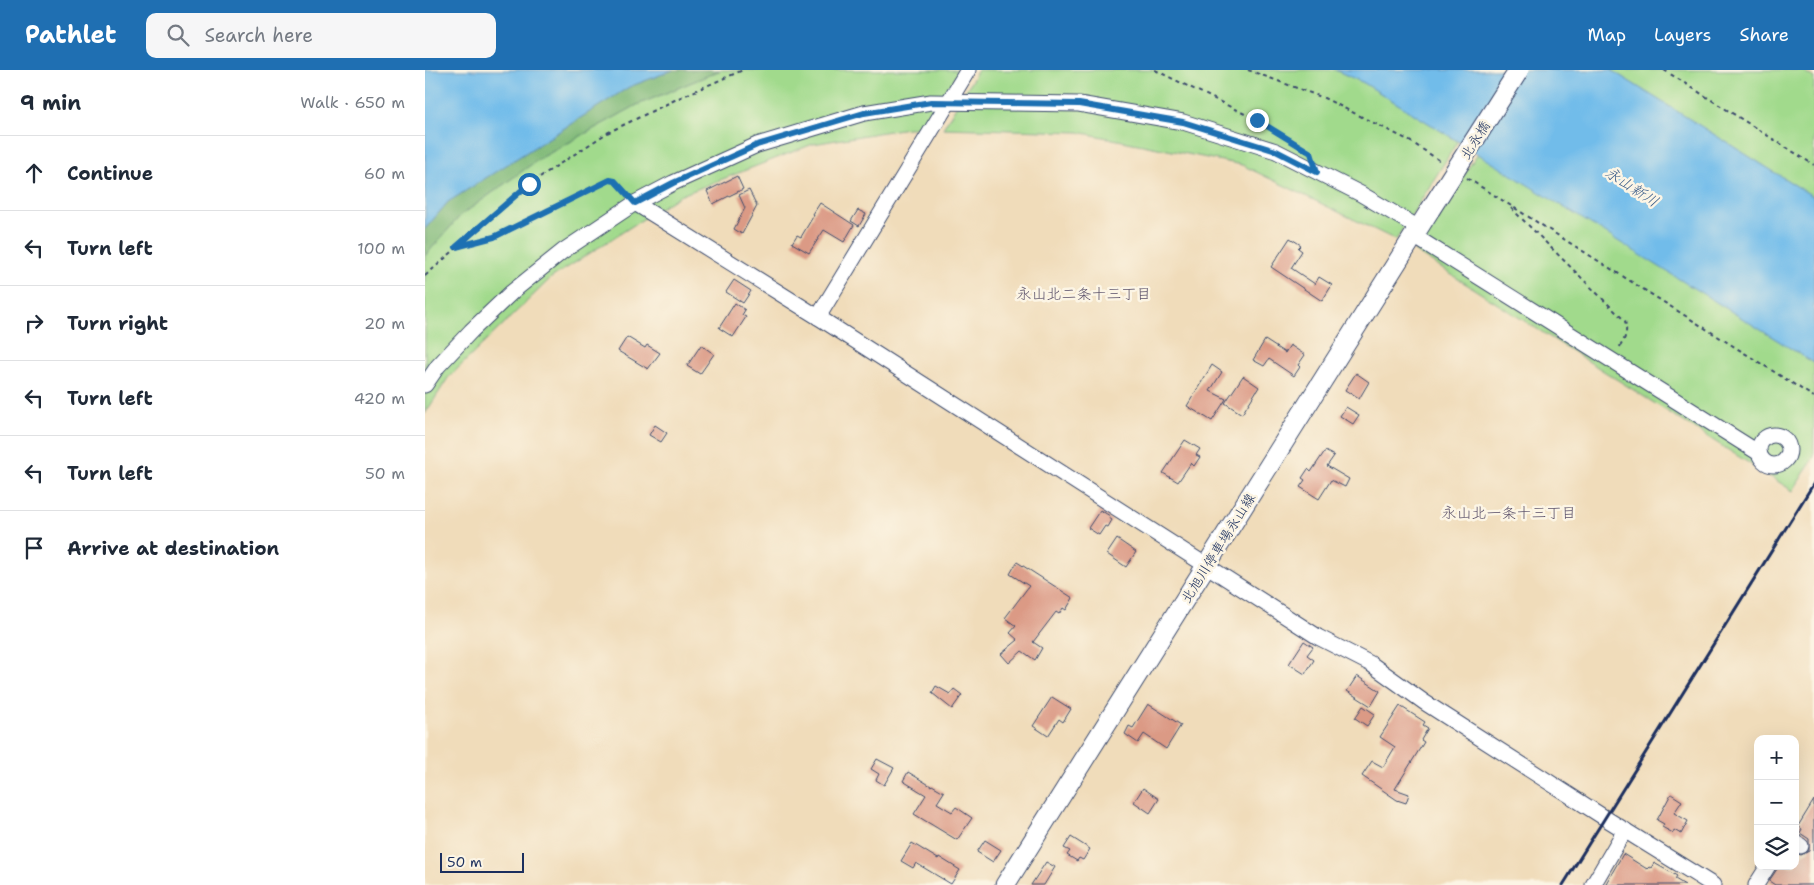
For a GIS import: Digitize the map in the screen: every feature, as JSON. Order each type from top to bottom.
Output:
[{"type":"main road","name":"北永橋","points":[[1430,210],[1519,70]]},
{"type":"main road","name":"北旭川停車場永山線","points":[[1005,885],[1430,210]]},
{"type":"street","points":[[818,317],[968,70]]},
{"type":"street","points":[[425,385],[438,366],[512,292],[563,251],[635,203],[673,183],[757,145],[864,113],[931,102],[953,95],[1079,104],[1183,122],[1276,151],[1361,194],[1612,360],[1759,453]]},
{"type":"street","points":[[635,203],[818,317],[1318,637],[1371,664],[1433,708],[1713,885]]},
{"type":"street","points":[[1593,885],[1625,830]]},
{"type":"street","points":[[1756,885],[1765,870]]},
{"type":"path","points":[[425,276],[529,184],[607,133],[681,97],[743,70]]},
{"type":"path","points":[[1155,70],[1257,120],[1311,153],[1317,172]]},
{"type":"path","points":[[1248,70],[1324,98],[1408,140],[1449,167]]},
{"type":"path","points":[[1664,70],[1814,165]]},
{"type":"path","points":[[1466,178],[1814,397]]},
{"type":"path","points":[[456,247],[494,237],[610,180],[615,181],[635,203]]},
{"type":"path","points":[[1507,204],[1625,321],[1627,328],[1626,336],[1612,360]]},
{"type":"green space","points":[[673,70],[721,70],[637,105],[539,159],[460,216],[425,256],[425,229],[448,202],[629,87]]},
{"type":"green space","points":[[721,70],[959,70],[925,128],[907,128],[813,144],[679,196],[551,278],[448,378],[425,414],[425,256],[460,216],[539,159],[637,105]]},
{"type":"green space","points":[[978,70],[1335,70],[1364,83],[1458,141],[1396,240],[1242,165],[1078,132],[943,128]]},
{"type":"green space","points":[[1611,70],[1802,70],[1814,78],[1814,197]]},
{"type":"green space","points":[[1478,153],[1814,363],[1814,457],[1793,491],[1414,251]]},
{"type":"water","points":[[425,70],[673,70],[629,87],[448,202],[425,229]]},
{"type":"water","name":"永山新川","points":[[1335,70],[1611,70],[1814,197],[1814,363],[1364,83]]},
{"type":"building","points":[[737,176],[743,189],[713,204],[707,191]]},
{"type":"building","points":[[749,190],[757,206],[742,234],[734,229],[745,208],[739,195]]},
{"type":"building","points":[[820,203],[854,225],[844,242],[824,230],[809,253],[792,243],[797,235],[801,237]]},
{"type":"building","points":[[858,210],[866,214],[859,226],[851,221]]},
{"type":"building","points":[[1290,238],[1301,245],[1298,248],[1302,251],[1291,268],[1315,284],[1319,277],[1332,285],[1322,301],[1271,267]]},
{"type":"building","points":[[734,280],[751,291],[743,303],[726,292]]},
{"type":"building","points":[[735,303],[745,310],[742,315],[746,317],[733,337],[719,328]]},
{"type":"building","points":[[627,337],[645,348],[647,345],[660,353],[648,369],[618,351]]},
{"type":"building","points":[[1265,340],[1285,353],[1290,345],[1305,355],[1298,365],[1300,367],[1294,376],[1269,359],[1264,366],[1253,360]]},
{"type":"building","points":[[701,345],[714,354],[700,374],[687,366]]},
{"type":"building","points":[[1212,365],[1222,372],[1210,391],[1226,399],[1212,421],[1187,406]]},
{"type":"building","points":[[1356,373],[1369,382],[1359,399],[1345,390]]},
{"type":"building","points":[[1243,376],[1259,387],[1242,414],[1225,403]]},
{"type":"building","points":[[1346,407],[1359,415],[1353,424],[1340,416]]},
{"type":"building","points":[[655,425],[667,433],[661,442],[649,435]]},
{"type":"building","points":[[1185,440],[1200,449],[1196,455],[1200,457],[1194,466],[1191,463],[1178,482],[1163,473]]},
{"type":"building","points":[[1325,451],[1334,456],[1327,466],[1349,479],[1345,487],[1331,480],[1319,499],[1300,487],[1305,480],[1302,478],[1308,469],[1311,472]]},
{"type":"building","points":[[1100,510],[1110,516],[1109,518],[1112,520],[1108,527],[1105,526],[1099,535],[1088,528]]},
{"type":"building","points":[[1117,539],[1136,552],[1126,567],[1107,554]]},
{"type":"building","points":[[1017,562],[1073,598],[1066,610],[1063,608],[1059,614],[1056,612],[1033,642],[1042,648],[1035,660],[1022,651],[1009,663],[1001,654],[1018,640],[1010,633],[1016,626],[1005,618],[1029,586],[1010,574]]},
{"type":"building","points":[[1304,641],[1313,647],[1307,655],[1314,660],[1305,674],[1289,664]]},
{"type":"building","points":[[1357,676],[1380,691],[1371,706],[1347,691]]},
{"type":"building","points":[[936,686],[950,694],[954,689],[962,695],[952,709],[932,693]]},
{"type":"building","points":[[1052,697],[1071,709],[1063,722],[1059,719],[1048,736],[1033,726]]},
{"type":"building","points":[[1148,704],[1181,725],[1166,749],[1144,734],[1138,743],[1125,734],[1129,726],[1133,728]]},
{"type":"building","points":[[1363,706],[1375,714],[1367,726],[1355,718]]},
{"type":"building","points":[[1400,706],[1425,722],[1423,725],[1428,728],[1421,740],[1424,742],[1395,789],[1409,794],[1406,803],[1397,800],[1362,776],[1372,761],[1383,767],[1395,747],[1380,737]]},
{"type":"building","points":[[877,759],[894,768],[884,785],[876,780],[879,774],[871,769]]},
{"type":"building","points":[[908,772],[944,792],[937,803],[952,812],[956,807],[972,818],[957,840],[914,814],[926,795],[903,781]]},
{"type":"building","points":[[1143,788],[1159,799],[1150,813],[1134,802]]},
{"type":"building","points":[[1671,794],[1682,801],[1674,813],[1688,821],[1681,834],[1674,830],[1673,833],[1662,827],[1664,824],[1657,820]]},
{"type":"building","points":[[1814,800],[1814,885],[1775,885],[1769,881],[1776,870],[1799,870],[1799,854],[1809,851],[1809,839],[1800,833],[1802,829],[1799,824]]},
{"type":"building","points":[[1071,837],[1090,849],[1083,860],[1079,858],[1077,861],[1067,855],[1070,851],[1064,848]]},
{"type":"building","points":[[985,840],[1001,850],[993,862],[977,852]]},
{"type":"building","points":[[912,843],[960,870],[951,884],[916,863],[913,868],[901,861]]},
{"type":"building","points":[[1623,854],[1647,869],[1651,868],[1654,863],[1677,876],[1675,879],[1685,885],[1605,885]]},
{"type":"building","points":[[1046,862],[1055,867],[1044,885],[1031,885]]},
{"type":"railway","points":[[1563,885],[1814,483]]},
{"type":"district","name":"永山北二条十三丁目","points":[[1084,294]]},
{"type":"district","name":"永山北一条十三丁目","points":[[1509,513]]},
{"type":"route","points":[[529,184],[456,247],[494,237],[610,180],[615,181],[635,203],[673,183],[757,145],[864,113],[931,102],[1079,104],[1183,122],[1276,151],[1317,172],[1311,153],[1257,120]]}]
